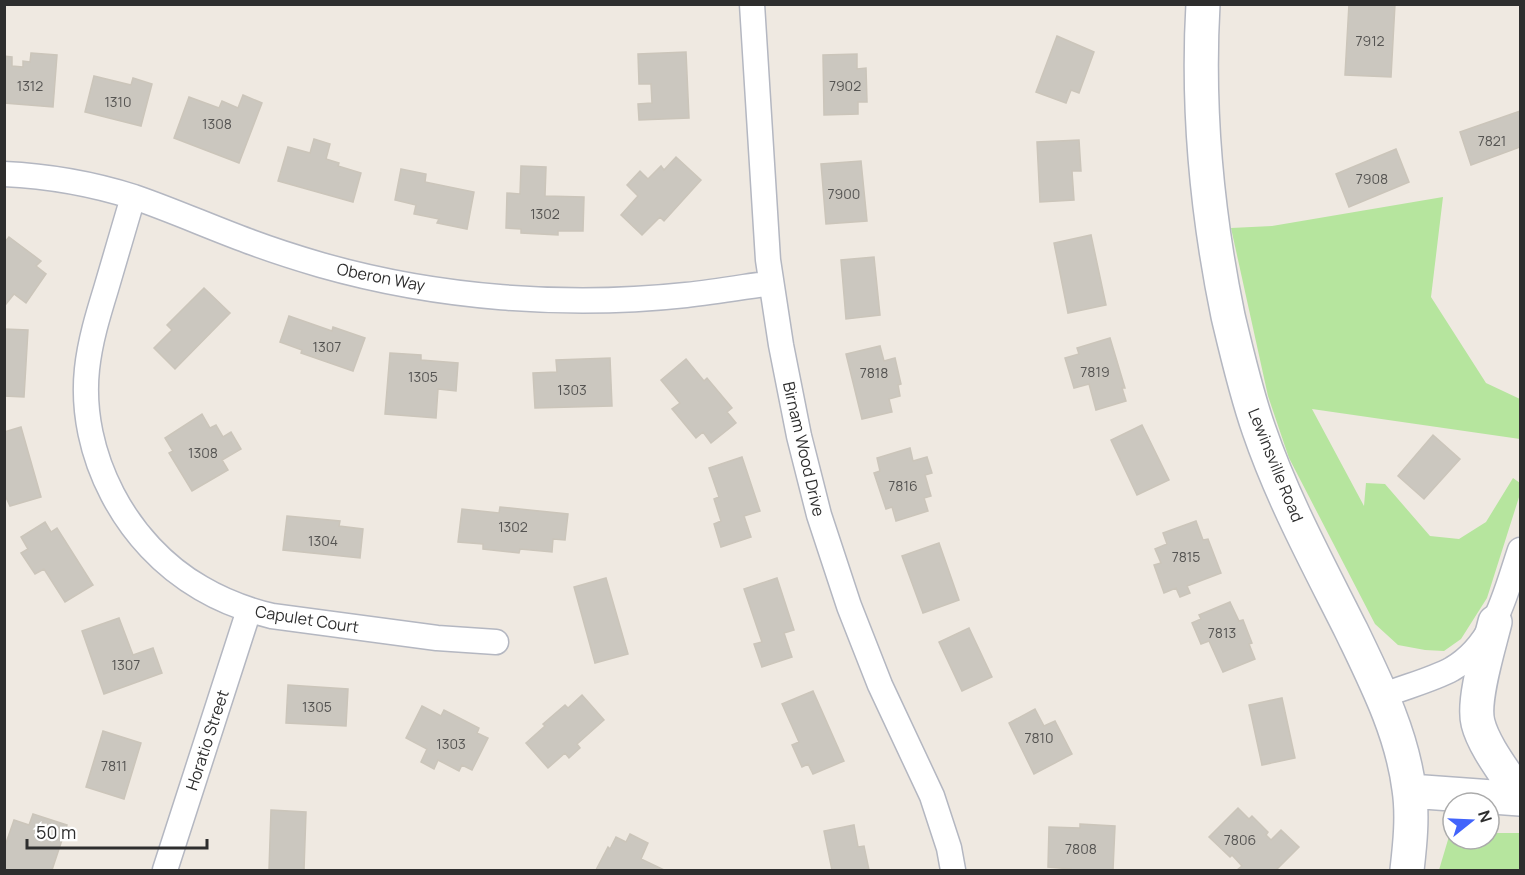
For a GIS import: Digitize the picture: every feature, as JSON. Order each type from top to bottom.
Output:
[{"type":"main road","name":"Lewinsville Road","points":[[1203,4],[1202,116],[1208,195],[1219,272],[1236,351],[1263,441],[1291,506],[1397,731],[1410,791],[1407,870]]},
{"type":"main road","points":[[1495,622],[1476,705],[1478,722],[1485,739],[1521,798]]},
{"type":"main road","points":[[1410,791],[1521,798]]},
{"type":"street","name":"Birnam Wood Drive","points":[[753,4],[757,104],[771,283],[797,425],[819,515],[849,606],[880,685],[932,796],[949,848],[953,870]]},
{"type":"street","name":"Oberon Way","points":[[4,174],[83,184],[133,197],[251,243],[323,266],[399,283],[475,294],[537,299],[610,300],[685,295],[771,283]]},
{"type":"street","name":"Capulet Court","points":[[133,197],[91,338],[87,370],[87,405],[92,440],[105,480],[122,512],[143,540],[170,567],[199,587],[249,610],[272,616],[425,636],[496,642]]},
{"type":"street","points":[[1382,696],[1451,669],[1473,654],[1495,622],[1521,550]]},
{"type":"street","name":"Horatio Street","points":[[165,870],[249,610]]},
{"type":"green space","points":[[1443,197],[1431,297],[1486,383],[1520,399],[1520,439],[1312,409],[1364,506],[1366,483],[1385,484],[1430,536],[1459,539],[1486,522],[1513,478],[1520,483],[1520,494],[1487,598],[1461,639],[1444,651],[1398,645],[1375,624],[1289,458],[1268,396],[1231,228],[1272,226]]},
{"type":"green space","points":[[1501,833],[1520,833],[1520,870],[1439,870],[1445,851],[1501,851]]},
{"type":"building","points":[[1349,4],[1395,4],[1391,77],[1345,75]]},
{"type":"building","points":[[1057,36],[1094,52],[1079,93],[1071,90],[1066,103],[1036,92]]},
{"type":"building","points":[[686,52],[689,118],[639,120],[638,104],[652,103],[651,84],[639,84],[638,54]]},
{"type":"building","points":[[31,53],[57,55],[53,107],[4,103],[4,56],[12,57],[12,66],[23,67],[23,61],[30,62]]},
{"type":"building","points":[[857,54],[857,69],[866,68],[867,102],[858,102],[858,114],[824,115],[823,55]]},
{"type":"building","points":[[94,76],[131,85],[133,78],[152,84],[141,126],[85,112]]},
{"type":"building","points":[[243,95],[262,103],[239,163],[174,138],[189,97],[219,108],[222,101],[238,108]]},
{"type":"building","points":[[1520,111],[1520,147],[1471,165],[1460,132]]},
{"type":"building","points":[[314,139],[330,144],[326,159],[339,163],[338,166],[361,173],[353,202],[278,181],[288,147],[310,153]]},
{"type":"building","points":[[1079,140],[1081,171],[1072,171],[1074,200],[1040,202],[1037,142]]},
{"type":"building","points":[[1396,149],[1409,182],[1349,207],[1336,174]]},
{"type":"building","points":[[676,157],[701,180],[664,221],[660,217],[642,235],[621,215],[638,196],[627,185],[640,171],[648,179],[661,166],[664,170]]},
{"type":"building","points":[[861,161],[867,221],[826,224],[821,164]]},
{"type":"building","points":[[521,166],[546,167],[545,196],[584,197],[583,231],[558,231],[558,235],[521,233],[521,229],[506,228],[507,193],[520,194]]},
{"type":"building","points":[[401,169],[426,174],[425,182],[474,192],[467,229],[437,223],[439,219],[414,214],[416,205],[395,200]]},
{"type":"building","points":[[1091,235],[1106,305],[1068,313],[1054,243]]},
{"type":"building","points":[[9,237],[41,261],[36,266],[46,274],[26,303],[14,294],[6,304],[4,303],[4,243]]},
{"type":"building","points":[[874,257],[880,315],[846,319],[841,260]]},
{"type":"building","points":[[204,288],[230,313],[175,369],[154,348],[172,330],[167,325]]},
{"type":"building","points":[[289,316],[332,331],[333,327],[365,338],[353,371],[301,353],[302,350],[280,342]]},
{"type":"building","points":[[4,329],[28,330],[24,397],[4,396]]},
{"type":"building","points":[[1110,338],[1125,388],[1122,388],[1126,401],[1096,410],[1089,384],[1074,388],[1065,358],[1079,354],[1077,348]]},
{"type":"building","points":[[880,346],[884,361],[895,358],[901,384],[898,385],[900,396],[889,399],[892,412],[862,419],[846,354]]},
{"type":"building","points":[[390,353],[421,355],[421,360],[458,363],[456,391],[438,389],[436,418],[385,414]]},
{"type":"building","points":[[610,358],[612,406],[535,408],[533,373],[557,372],[556,360]]},
{"type":"building","points":[[686,359],[704,381],[707,378],[732,408],[727,412],[736,423],[711,443],[703,432],[696,438],[672,409],[680,403],[661,380]]},
{"type":"building","points":[[202,414],[210,428],[216,425],[223,437],[231,432],[241,449],[222,460],[228,470],[192,491],[169,453],[173,451],[165,438]]},
{"type":"building","points":[[1142,425],[1169,480],[1137,495],[1111,440]]},
{"type":"building","points":[[21,427],[41,497],[10,506],[4,493],[4,432]]},
{"type":"building","points":[[1433,435],[1460,459],[1424,499],[1398,476]]},
{"type":"building","points":[[910,448],[913,461],[927,457],[932,473],[925,475],[931,496],[924,498],[928,511],[896,521],[892,507],[886,509],[874,473],[880,471],[877,458]]},
{"type":"building","points":[[742,457],[760,511],[744,516],[751,537],[721,547],[714,524],[721,521],[714,499],[719,497],[709,468]]},
{"type":"building","points":[[500,507],[568,514],[565,540],[553,539],[552,552],[520,549],[519,553],[483,549],[483,544],[458,542],[462,509],[499,513]]},
{"type":"building","points":[[287,516],[340,521],[339,526],[363,529],[360,558],[283,550]]},
{"type":"building","points":[[1196,521],[1203,540],[1208,539],[1221,573],[1187,586],[1190,593],[1180,597],[1176,588],[1164,593],[1154,565],[1161,563],[1155,549],[1167,544],[1163,533]]},
{"type":"building","points":[[45,522],[51,532],[57,528],[93,585],[65,602],[44,569],[35,574],[21,553],[28,549],[21,537]]},
{"type":"building","points":[[939,543],[959,600],[923,613],[902,556]]},
{"type":"building","points":[[606,578],[628,654],[595,663],[574,587]]},
{"type":"building","points":[[777,578],[794,630],[784,633],[792,657],[762,667],[754,644],[762,642],[744,589]]},
{"type":"building","points":[[1230,602],[1239,621],[1243,620],[1252,643],[1249,644],[1255,659],[1223,672],[1209,641],[1201,644],[1192,623],[1201,619],[1199,615]]},
{"type":"building","points":[[119,618],[133,655],[153,648],[162,673],[104,694],[82,631]]},
{"type":"building","points":[[969,628],[992,677],[962,691],[939,642]]},
{"type":"building","points":[[288,685],[348,689],[346,726],[286,723]]},
{"type":"building","points":[[813,691],[844,761],[813,774],[808,764],[802,767],[792,745],[799,742],[782,704]]},
{"type":"building","points":[[582,695],[604,720],[577,744],[580,748],[569,758],[565,753],[548,768],[526,743],[565,705],[568,708]]},
{"type":"building","points":[[1282,698],[1295,758],[1262,765],[1249,705]]},
{"type":"building","points":[[422,706],[441,716],[444,710],[479,728],[477,733],[488,738],[472,770],[462,765],[459,771],[438,760],[434,769],[421,762],[427,749],[406,738]]},
{"type":"building","points":[[1035,709],[1044,726],[1055,721],[1072,754],[1034,774],[1009,723]]},
{"type":"building","points":[[103,731],[141,743],[124,799],[86,787]]},
{"type":"building","points":[[1238,808],[1249,819],[1252,816],[1268,832],[1266,835],[1271,840],[1281,830],[1299,847],[1276,870],[1237,870],[1242,866],[1209,837]]},
{"type":"building","points":[[271,810],[306,812],[304,870],[269,870]]},
{"type":"building","points":[[33,814],[67,825],[52,870],[4,870],[4,849],[14,820],[29,825]]},
{"type":"building","points":[[1080,824],[1115,826],[1113,870],[1071,870],[1048,867],[1049,827],[1080,828]]},
{"type":"building","points":[[854,825],[858,847],[864,846],[869,870],[832,870],[824,831]]},
{"type":"building","points":[[630,834],[648,843],[641,859],[664,870],[596,870],[616,837],[626,842]]}]
